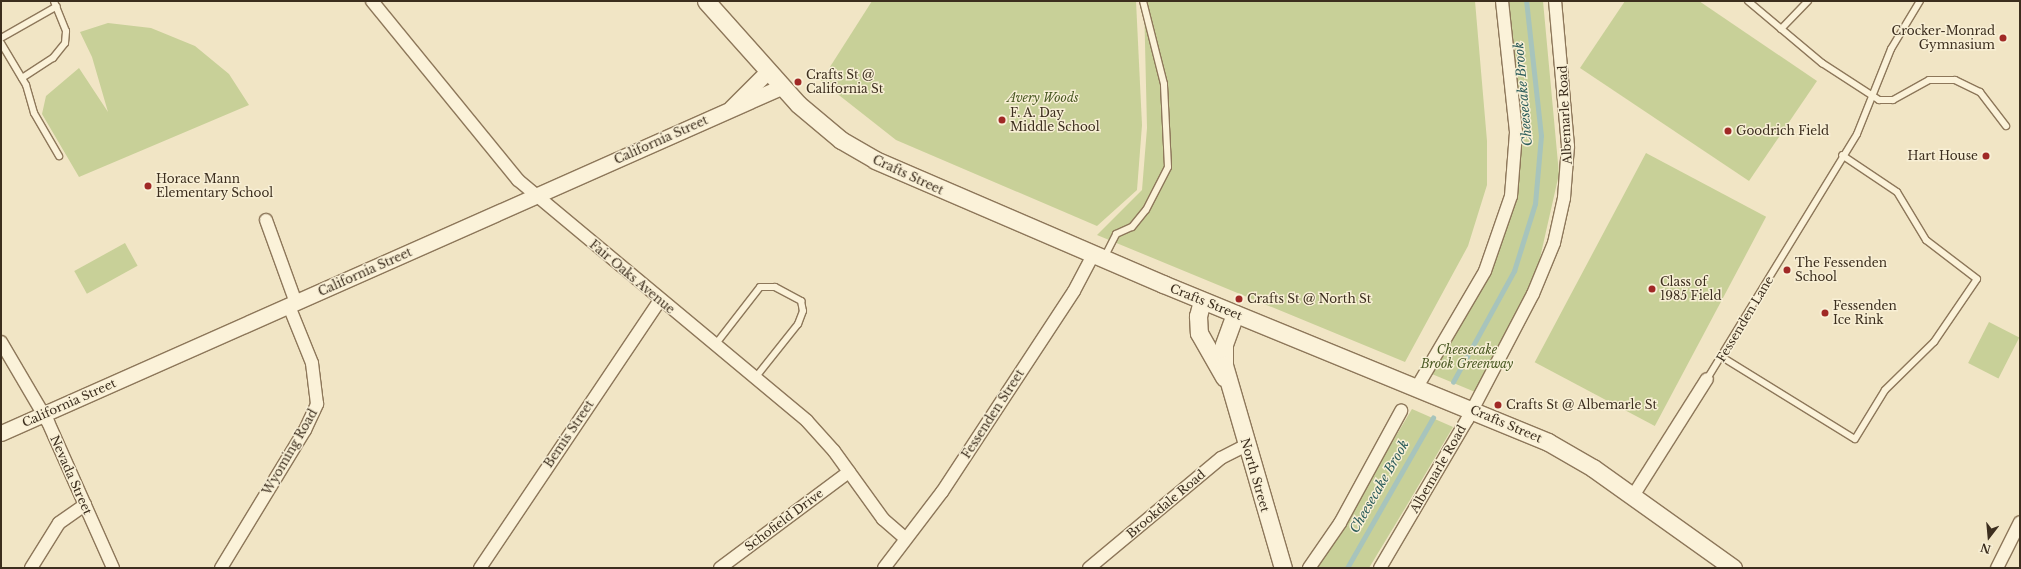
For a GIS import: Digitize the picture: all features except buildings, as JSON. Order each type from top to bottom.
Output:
[{"type":"main road","name":"Crafts Street","points":[[706,1],[781,88],[830,132],[875,160],[1099,257],[1235,314],[1417,387],[1554,445],[1633,496],[1734,568]]},
{"type":"main road","name":"North Street","points":[[1202,300],[1198,316],[1201,337],[1228,382]]},
{"type":"main road","name":"North Street","points":[[1235,314],[1223,352],[1228,382],[1283,568]]},
{"type":"street","name":"Fair Oaks Avenue","points":[[372,1],[506,167],[536,196],[807,421],[849,472],[883,519],[905,538]]},
{"type":"street","points":[[1417,387],[1485,271],[1511,196],[1516,132],[1502,1]]},
{"type":"street","name":"Albemarle Road","points":[[1380,568],[1472,410],[1542,275],[1562,210],[1567,117],[1555,1]]},
{"type":"street","name":"California Street","points":[[729,110],[767,72]]},
{"type":"street","name":"California Street","points":[[1,434],[781,88]]},
{"type":"street","name":"Wyoming Road","points":[[221,568],[305,430],[317,404],[315,371],[266,220]]},
{"type":"street","name":"Fessenden Street","points":[[884,568],[964,459],[1074,291],[1099,257]]},
{"type":"street","name":"Bemis Street","points":[[480,568],[660,300]]},
{"type":"street","name":"Nevada Street","points":[[1,342],[44,415],[113,568]]},
{"type":"street","name":"Fessenden Lane","points":[[1633,496],[1707,379]]},
{"type":"street","points":[[1308,568],[1343,517],[1401,411]]},
{"type":"street","name":"Brookdale Road","points":[[1089,568],[1220,458],[1247,445]]},
{"type":"street","name":"Schofield Drive","points":[[720,568],[849,472]]},
{"type":"street","points":[[31,568],[59,523],[85,505]]},
{"type":"street","points":[[1997,568],[2020,522]]},
{"type":"lane","points":[[1099,257],[1116,234],[1132,227],[1146,210],[1164,181],[1168,167],[1164,84],[1143,1]]},
{"type":"lane","points":[[1748,1],[1825,65],[1872,96],[1889,101],[1925,81],[1955,80],[1980,92],[2006,126]]},
{"type":"lane","points":[[1781,29],[1808,1]]},
{"type":"lane","name":"Fessenden Lane","points":[[1707,379],[1722,357],[1842,155],[1860,129],[1891,49],[1920,1]]},
{"type":"lane","points":[[1,38],[55,4],[66,31],[62,49],[22,78]]},
{"type":"lane","points":[[1,43],[22,78],[34,113],[59,156]]},
{"type":"lane","points":[[1722,357],[1855,439],[1885,390],[1934,342],[1977,279],[1926,240],[1897,192],[1842,155]]},
{"type":"lane","points":[[715,346],[760,287],[775,287],[796,297],[803,311],[798,324],[755,378]]},
{"type":"green space","name":"Avery Woods","points":[[872,1],[1136,1],[1142,125],[1137,190],[1097,226],[896,140],[821,81]]},
{"type":"green space","points":[[1144,1],[1475,1],[1487,141],[1487,185],[1468,246],[1405,362],[1097,235],[1142,190],[1147,128]]},
{"type":"green space","name":"Cheesecake Brook Greenway","points":[[1501,1],[1543,1],[1559,174],[1538,267],[1480,394],[1427,372],[1503,228],[1516,142]]},
{"type":"green space","name":"Goodrich Field","points":[[1625,1],[1699,1],[1817,81],[1749,181],[1580,68]]},
{"type":"green space","points":[[108,23],[151,28],[195,46],[229,74],[249,105],[79,177],[42,114],[46,96],[79,68],[108,112],[92,57],[80,32]]},
{"type":"green space","name":"Class of 1985 Field","points":[[1646,153],[1766,217],[1655,426],[1535,362]]},
{"type":"green space","points":[[125,243],[138,266],[87,294],[74,271]]},
{"type":"green space","points":[[1989,322],[2019,337],[1998,378],[1968,363]]},
{"type":"green space","points":[[1412,409],[1453,427],[1407,505],[1369,568],[1317,568]]},
{"type":"waterway","name":"Cheesecake Brook","points":[[1453,382],[1514,271],[1535,204],[1541,136],[1526,1]]},
{"type":"waterway","name":"Cheesecake Brook","points":[[1347,568],[1433,418]]},
{"type":"place","name":"Crocker-Monrad Gymnasium","points":[[2003,38]]},
{"type":"place","name":"Crafts St @ California St","points":[[798,82]]},
{"type":"place","name":"F. A. Day Middle School","points":[[1002,120]]},
{"type":"place","name":"Goodrich Field","points":[[1728,131]]},
{"type":"place","name":"Hart House","points":[[1986,156]]},
{"type":"place","name":"Horace Mann Elementary School","points":[[148,186]]},
{"type":"place","name":"The Fessenden School","points":[[1787,270]]},
{"type":"place","name":"Class of 1985 Field","points":[[1652,289]]},
{"type":"place","name":"Crafts St @ North St","points":[[1239,299]]},
{"type":"place","name":"Fessenden Ice Rink","points":[[1825,313]]},
{"type":"place","name":"Crafts St @ Albemarle St","points":[[1498,405]]}]
